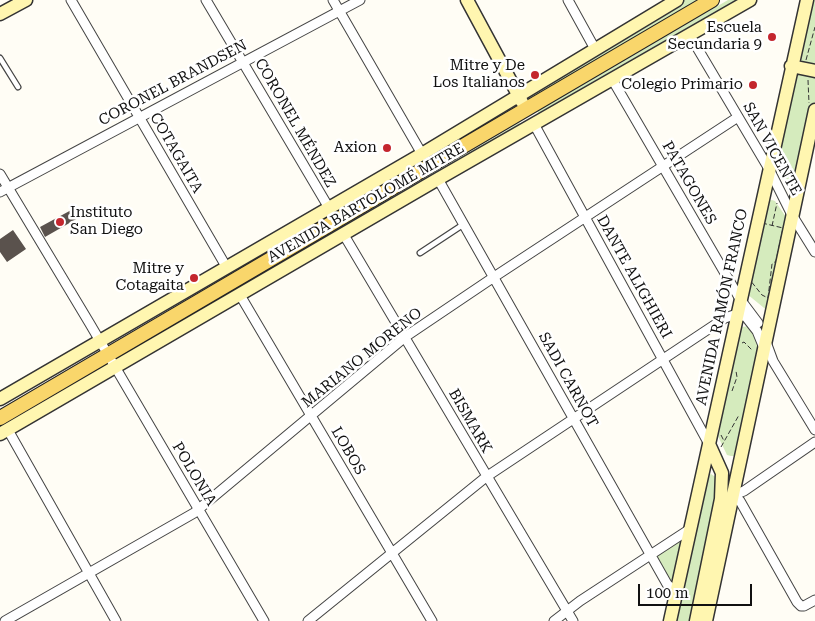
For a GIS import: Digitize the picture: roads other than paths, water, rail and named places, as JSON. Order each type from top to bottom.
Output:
[{"type":"main road","name":"AVENIDA BARTOLOMÉ MITRE","points":[[0,418],[712,0]]},
{"type":"street","points":[[0,14],[26,0]]},
{"type":"street","name":"COTAGAITA","points":[[70,0],[226,268]]},
{"type":"street","name":"CORONEL MÉNDEZ","points":[[206,0],[329,208]]},
{"type":"street","points":[[333,0],[422,154]]},
{"type":"street","name":"CORONEL BRANDSEN","points":[[4,190],[360,0]]},
{"type":"street","points":[[467,0],[534,124]]},
{"type":"street","points":[[568,0],[595,49]]},
{"type":"street","name":"AVENIDA BARTOLOMÉ MITRE","points":[[4,432],[750,0]]},
{"type":"street","name":"AVENIDA RAMÓN FRANCO","points":[[670,621],[740,299],[774,167],[791,66],[807,0]]},
{"type":"street","name":"AVENIDA BARTOLOMÉ MITRE","points":[[0,399],[422,154],[672,1]]},
{"type":"street","name":"SAN VICENTE","points":[[689,34],[738,117],[774,167],[792,215],[815,252]]},
{"type":"street","points":[[791,66],[809,67]]},
{"type":"street","name":"PATAGONES","points":[[612,79],[740,299],[760,325],[761,346],[773,361],[815,430]]},
{"type":"street","points":[[706,621],[734,495],[761,346],[792,215],[812,108]]},
{"type":"street","name":"MARIANO MORENO","points":[[5,621],[199,509],[405,338],[494,277],[738,117]]},
{"type":"street","name":"DANTE ALIGHIERI","points":[[534,124],[709,444]]},
{"type":"street","name":"POLONIA","points":[[0,174],[4,190],[100,341],[264,621]]},
{"type":"street","name":"SADI CARNOT","points":[[438,179],[667,584],[676,593]]},
{"type":"street","name":"BISMARK","points":[[344,235],[573,621]]},
{"type":"street","name":"LOBOS","points":[[240,295],[432,621]]},
{"type":"street","points":[[308,621],[486,477],[725,318],[737,314],[746,317],[754,325],[760,337],[761,346]]},
{"type":"street","points":[[4,432],[116,621]]},
{"type":"street","points":[[700,621],[728,490],[744,437]]},
{"type":"street","points":[[734,495],[815,442]]},
{"type":"street","points":[[696,621],[721,499],[722,474],[709,444]]},
{"type":"street","points":[[734,495],[740,501],[797,602],[801,606],[815,600]]},
{"type":"street","points":[[554,621],[651,554],[690,530]]},
{"type":"lane","points":[[0,58],[18,87]]},
{"type":"lane","points":[[420,254],[464,224]]},
{"type":"place","name":"Escuela Secundaria 9","points":[[772,37]]},
{"type":"place","name":"Mitre y De Los Italianos","points":[[535,75]]},
{"type":"place","name":"Colegio Primario","points":[[753,85]]},
{"type":"place","name":"Axion","points":[[387,148]]},
{"type":"place","name":"Instituto San Diego","points":[[60,222]]},
{"type":"place","name":"Mitre y Cotagaita","points":[[194,278]]}]
